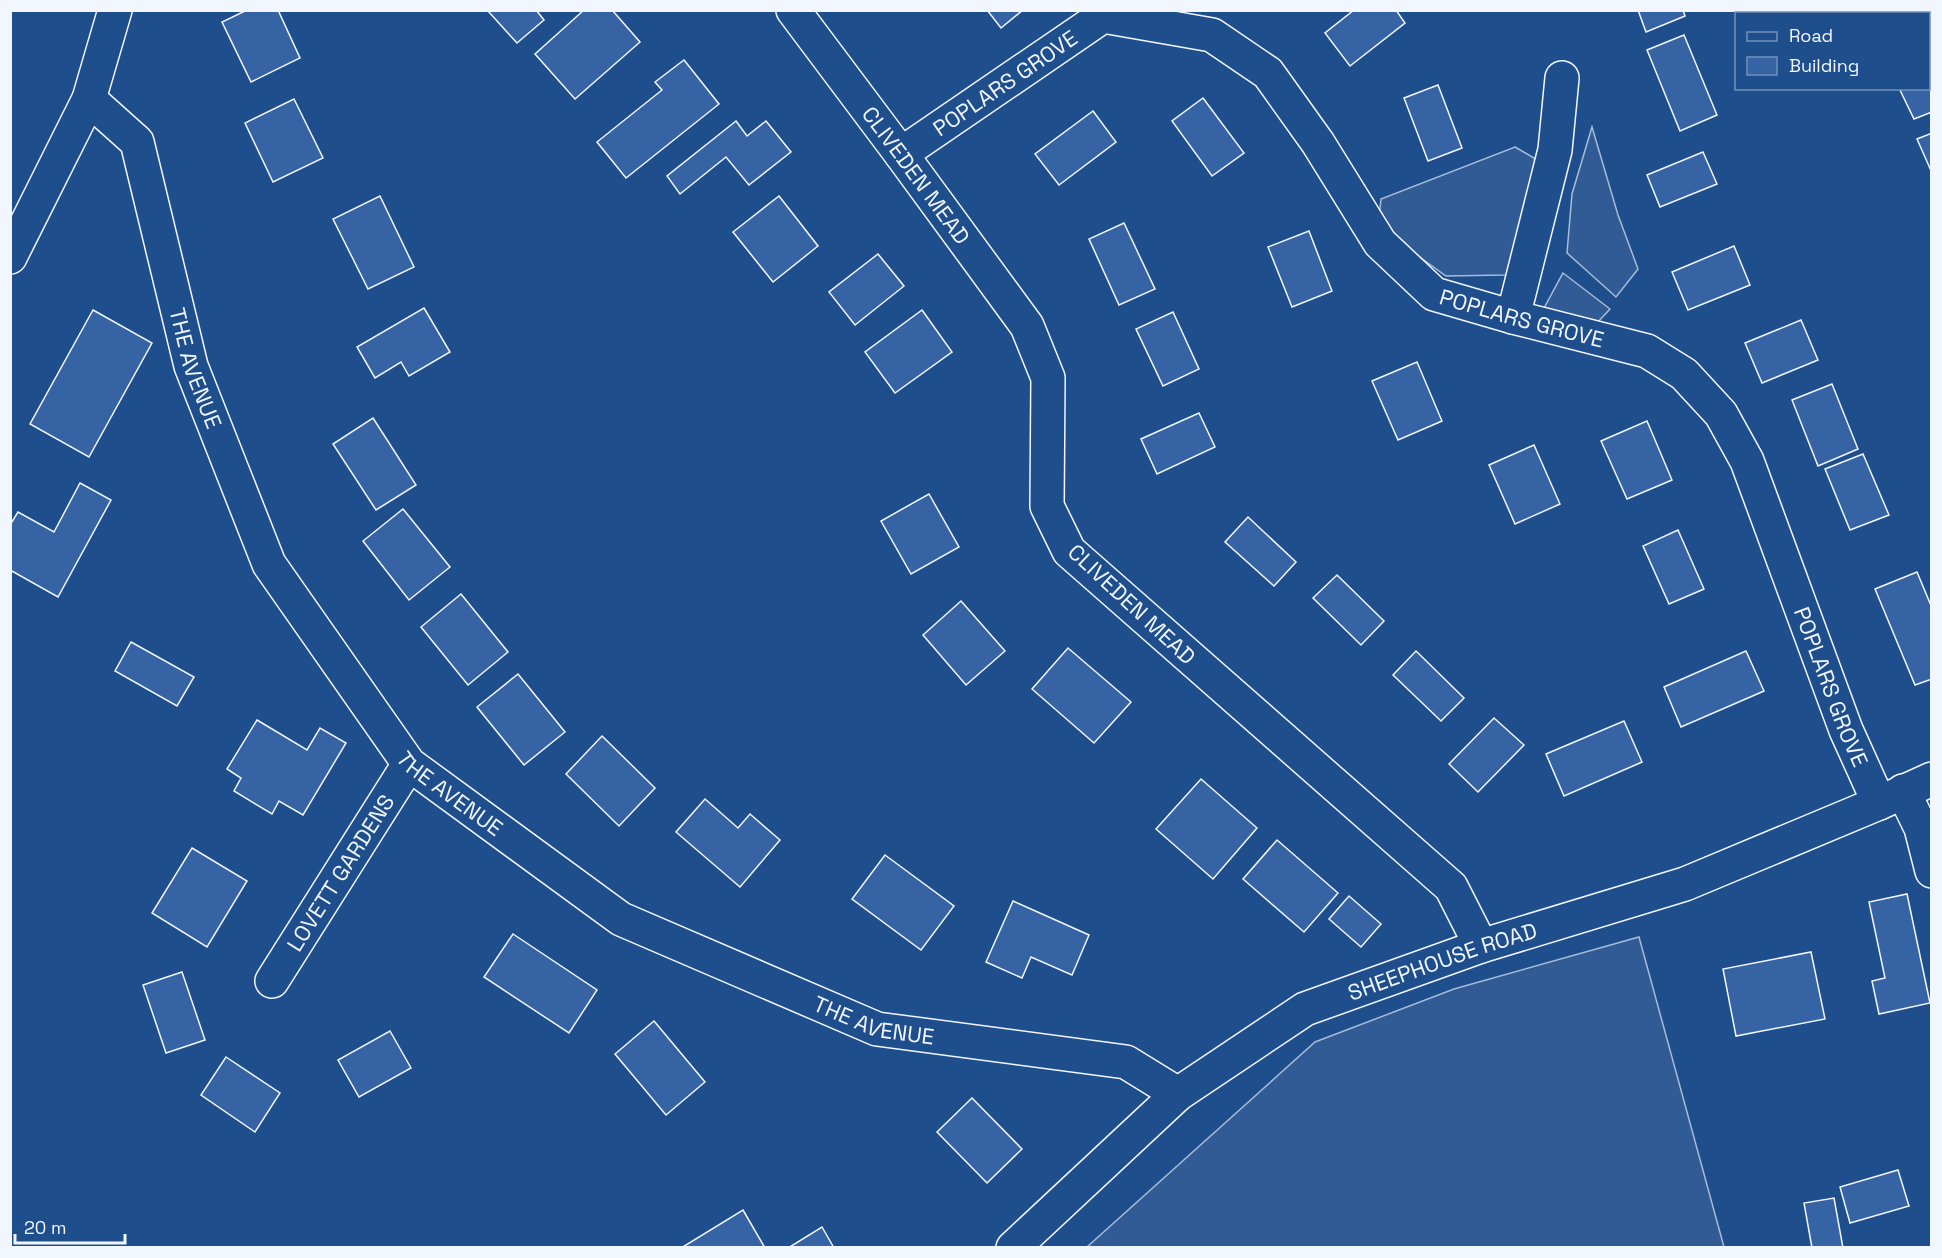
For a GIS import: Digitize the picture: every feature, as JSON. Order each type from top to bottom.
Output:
[{"type":"street","points":[[10,257],[89,99],[115,10]]},
{"type":"street","name":"CLIVEDEN MEAD","points":[[793,10],[1027,326],[1048,378],[1047,506],[1069,551],[1451,887],[1481,946]]},
{"type":"street","name":"POPLARS GROVE","points":[[901,154],[1104,16],[1212,35],[1268,73],[1318,143],[1380,243],[1434,294],[1647,351],[1684,374],[1721,414],[1747,461],[1846,730],[1905,791],[1921,828],[1932,871]]},
{"type":"street","points":[[1513,317],[1555,150],[1562,78]]},
{"type":"street","name":"THE AVENUE","points":[[89,99],[137,142],[191,366],[269,564],[409,764],[621,919],[877,1029],[1126,1062],[1178,1094]]},
{"type":"street","name":"LOVETT GARDENS","points":[[272,981],[409,764]]},
{"type":"street","name":"SHEEPHOUSE ROAD","points":[[1013,1248],[1178,1094],[1305,1010],[1481,946],[1685,884],[1905,791]]},
{"type":"shaded area","points":[[1592,127],[1618,215],[1638,269],[1616,297],[1567,253],[1572,194]]},
{"type":"shaded area","points":[[1515,147],[1534,158],[1541,179],[1506,275],[1446,276],[1400,243],[1379,218],[1381,199]]},
{"type":"shaded area","points":[[1563,273],[1610,309],[1597,323],[1543,310]]},
{"type":"shaded area","points":[[1639,937],[1724,1247],[1087,1247],[1315,1042],[1454,989]]},
{"type":"building","points":[[247,10],[278,10],[300,58],[251,82],[222,22]]},
{"type":"building","points":[[536,10],[544,20],[517,43],[488,11]]},
{"type":"building","points":[[584,10],[612,10],[640,42],[575,99],[535,54]]},
{"type":"building","points":[[987,10],[1023,10],[1001,28]]},
{"type":"building","points":[[1354,10],[1396,10],[1405,23],[1350,66],[1325,33]]},
{"type":"building","points":[[1638,10],[1683,10],[1685,16],[1646,32]]},
{"type":"building","points":[[1865,10],[1919,10],[1919,12],[1865,12]]},
{"type":"building","points":[[1684,35],[1717,115],[1680,131],[1647,50]]},
{"type":"building","points":[[1930,43],[1932,47],[1932,112],[1914,119],[1900,90],[1930,90]]},
{"type":"building","points":[[684,60],[719,104],[626,178],[597,142],[662,90],[655,82]]},
{"type":"building","points":[[1438,85],[1462,148],[1428,161],[1404,98]]},
{"type":"building","points":[[1203,98],[1244,153],[1212,176],[1172,121]]},
{"type":"building","points":[[294,99],[323,158],[273,182],[245,123]]},
{"type":"building","points":[[1093,111],[1116,142],[1059,185],[1035,154]]},
{"type":"building","points":[[736,121],[747,136],[766,121],[791,152],[749,185],[726,157],[680,194],[667,176]]},
{"type":"building","points":[[1932,133],[1932,173],[1917,139]]},
{"type":"building","points":[[1703,152],[1717,184],[1660,207],[1647,175]]},
{"type":"building","points":[[380,196],[414,267],[368,289],[333,219]]},
{"type":"building","points":[[779,196],[818,246],[773,282],[733,232]]},
{"type":"building","points":[[1124,223],[1155,289],[1119,305],[1089,239]]},
{"type":"building","points":[[1309,231],[1332,291],[1292,307],[1268,247]]},
{"type":"building","points":[[1734,246],[1750,285],[1688,310],[1672,272]]},
{"type":"building","points":[[878,254],[904,286],[855,325],[829,292]]},
{"type":"building","points":[[424,308],[450,352],[409,376],[401,362],[375,378],[357,347]]},
{"type":"building","points":[[93,310],[152,343],[89,457],[30,424]]},
{"type":"building","points":[[922,310],[952,352],[895,393],[865,352]]},
{"type":"building","points":[[1173,312],[1199,369],[1163,386],[1136,329]]},
{"type":"building","points":[[1801,320],[1818,360],[1762,383],[1745,343]]},
{"type":"building","points":[[1417,362],[1442,421],[1398,440],[1372,381]]},
{"type":"building","points":[[1832,384],[1858,449],[1818,466],[1792,400]]},
{"type":"building","points":[[1199,413],[1215,447],[1157,474],[1141,439]]},
{"type":"building","points":[[373,418],[416,485],[376,510],[333,444]]},
{"type":"building","points":[[1647,421],[1672,480],[1627,499],[1601,441]]},
{"type":"building","points":[[1534,445],[1560,504],[1515,524],[1489,465]]},
{"type":"building","points":[[1863,454],[1889,515],[1850,530],[1825,469]]},
{"type":"building","points":[[80,483],[111,500],[58,597],[10,570],[10,525],[18,512],[54,532]]},
{"type":"building","points":[[929,494],[959,547],[911,574],[881,521]]},
{"type":"building","points":[[403,509],[450,567],[409,600],[363,541]]},
{"type":"building","points":[[1248,517],[1296,562],[1274,586],[1225,542]]},
{"type":"building","points":[[1678,530],[1704,589],[1669,604],[1643,546]]},
{"type":"building","points":[[1917,572],[1932,608],[1932,679],[1915,685],[1875,589]]},
{"type":"building","points":[[1337,575],[1384,621],[1361,645],[1313,598]]},
{"type":"building","points":[[461,594],[508,652],[468,685],[421,627]]},
{"type":"building","points":[[961,601],[1005,651],[966,685],[923,635]]},
{"type":"building","points":[[131,642],[194,677],[177,706],[115,671]]},
{"type":"building","points":[[1068,648],[1131,702],[1094,743],[1032,689]]},
{"type":"building","points":[[1416,651],[1464,698],[1441,721],[1393,675]]},
{"type":"building","points":[[1746,651],[1764,691],[1681,727],[1664,687]]},
{"type":"building","points":[[518,674],[565,732],[524,765],[477,707]]},
{"type":"building","points":[[1494,718],[1524,745],[1478,792],[1449,764]]},
{"type":"building","points":[[257,720],[307,750],[320,728],[346,743],[303,815],[279,801],[272,814],[234,791],[241,778],[227,769]]},
{"type":"building","points":[[1624,721],[1642,762],[1564,796],[1546,754]]},
{"type":"building","points":[[602,736],[655,788],[619,826],[566,774]]},
{"type":"building","points":[[1201,779],[1257,828],[1213,879],[1156,829]]},
{"type":"building","points":[[705,799],[738,828],[750,814],[780,840],[740,887],[676,832]]},
{"type":"building","points":[[1277,840],[1338,893],[1304,932],[1243,879]]},
{"type":"building","points":[[192,848],[247,881],[207,947],[152,913]]},
{"type":"building","points":[[885,855],[954,906],[921,950],[852,899]]},
{"type":"building","points":[[1907,894],[1930,1003],[1879,1014],[1872,981],[1885,978],[1869,902]]},
{"type":"building","points":[[1349,896],[1381,924],[1361,947],[1329,919]]},
{"type":"building","points":[[1013,901],[1089,935],[1072,975],[1031,957],[1022,978],[986,962]]},
{"type":"building","points":[[513,934],[597,990],[569,1033],[484,977]]},
{"type":"building","points":[[1811,952],[1825,1019],[1736,1036],[1723,969]]},
{"type":"building","points":[[182,972],[205,1040],[166,1053],[143,985]]},
{"type":"building","points":[[654,1021],[705,1082],[666,1115],[615,1054]]},
{"type":"building","points":[[390,1031],[411,1068],[359,1097],[338,1060]]},
{"type":"building","points":[[226,1057],[280,1093],[255,1132],[201,1095]]},
{"type":"building","points":[[972,1098],[1022,1149],[987,1183],[937,1132]]},
{"type":"building","points":[[1898,1170],[1909,1206],[1850,1223],[1840,1187]]},
{"type":"building","points":[[1834,1198],[1843,1248],[1812,1248],[1804,1203]]},
{"type":"building","points":[[743,1210],[765,1248],[681,1248]]},
{"type":"building","points":[[822,1227],[834,1248],[788,1248]]}]
